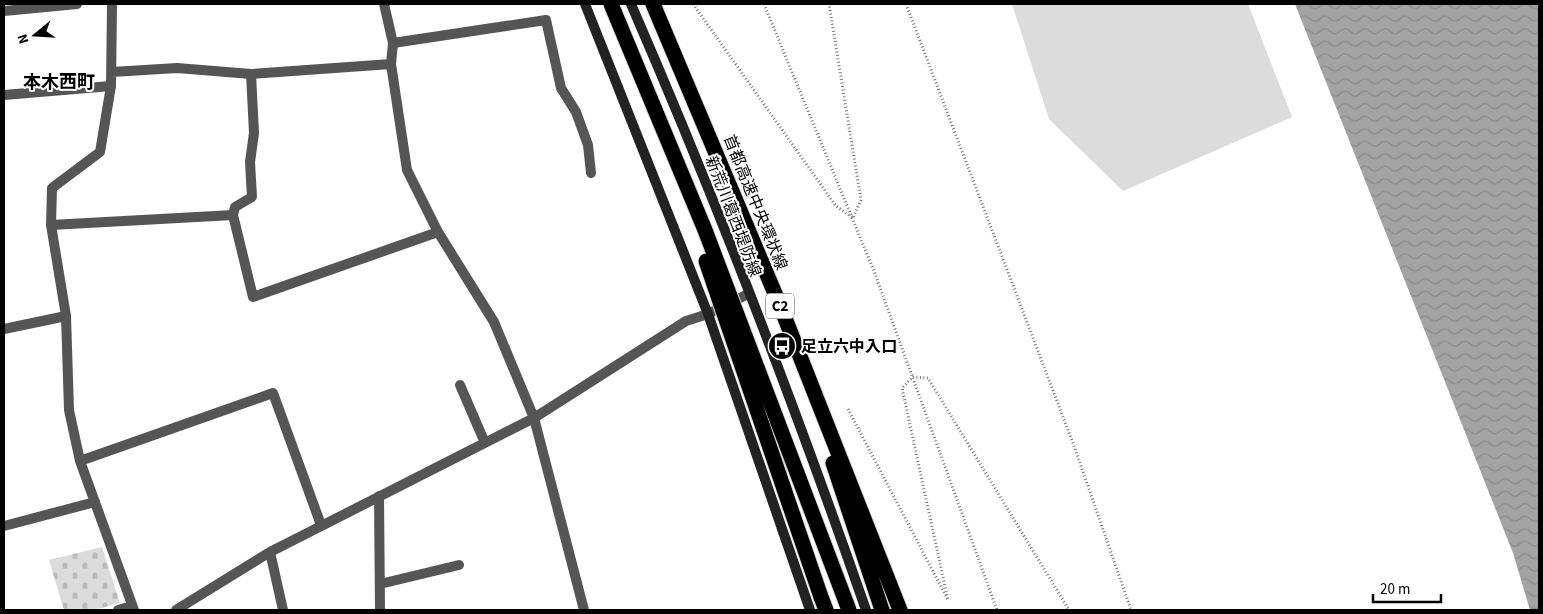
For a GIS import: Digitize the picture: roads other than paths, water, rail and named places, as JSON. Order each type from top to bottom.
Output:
[{"type":"highway","points":[[611,4],[672,146],[849,610]]},
{"type":"highway","name":"首都高速中央環状線","points":[[653,4],[779,303],[900,610]]},
{"type":"highway","points":[[672,146],[704,255],[826,610]]},
{"type":"highway","points":[[779,303],[882,610]]},
{"type":"main road","points":[[585,4],[708,314],[810,610]]},
{"type":"main road","name":"新荒川葛西堤防線","points":[[631,4],[675,106],[748,294],[866,610]]},
{"type":"street","points":[[4,10],[77,4]]},
{"type":"street","points":[[112,4],[111,86],[100,152],[52,188],[52,225],[66,316],[69,410],[80,461],[133,608],[118,610]]},
{"type":"street","points":[[384,4],[393,43],[391,64],[407,170],[438,232],[494,322],[534,418],[584,610]]},
{"type":"street","points":[[393,43],[546,20],[561,88],[576,112],[588,146],[592,173]]},
{"type":"street","points":[[112,72],[177,68],[251,74],[391,64]]},
{"type":"street","points":[[251,74],[254,133],[250,162],[252,197],[235,207],[233,215],[253,297],[438,232]]},
{"type":"street","points":[[4,95],[111,86]]},
{"type":"street","points":[[52,225],[233,215]]},
{"type":"street","points":[[176,610],[270,552],[534,418],[686,321],[708,314],[748,294]]},
{"type":"street","points":[[4,329],[66,316]]},
{"type":"street","points":[[460,385],[485,443]]},
{"type":"street","points":[[80,461],[273,392],[321,525]]},
{"type":"street","points":[[379,496],[380,610]]},
{"type":"street","points":[[4,526],[95,502]]},
{"type":"street","points":[[270,552],[283,610]]},
{"type":"street","points":[[380,584],[459,565]]},
{"type":"water","points":[[1295,4],[1539,4],[1539,610],[1530,610],[1513,553]]},
{"type":"place","name":"足立六中入口","points":[[782,346]]},
{"type":"district","name":"本木西町","points":[[59,82]]}]
